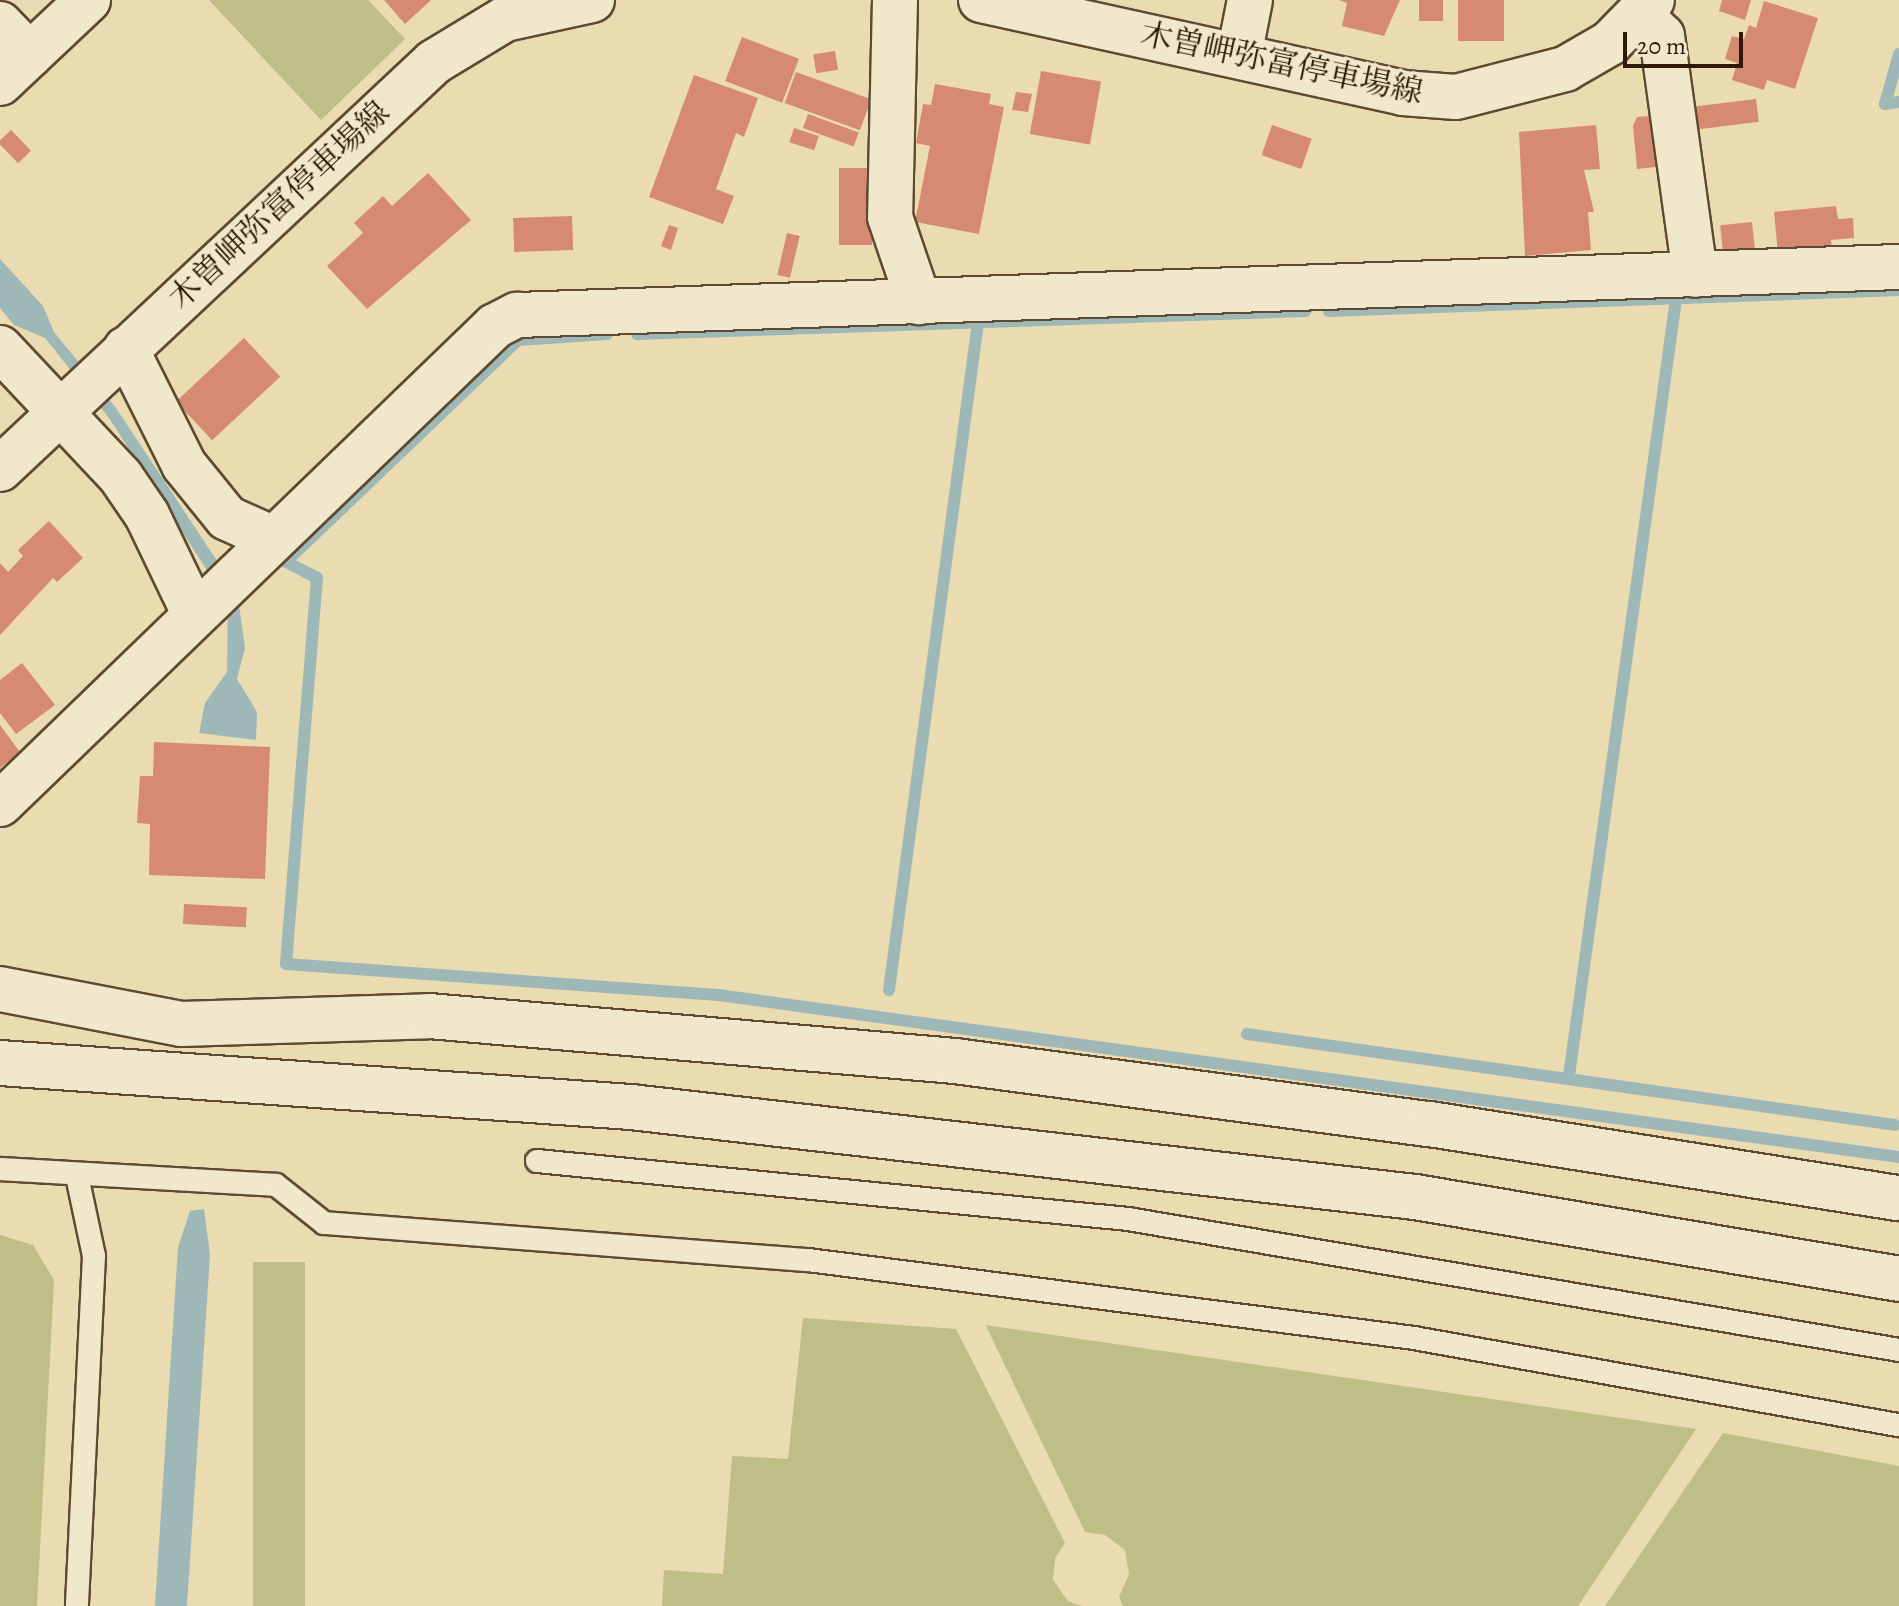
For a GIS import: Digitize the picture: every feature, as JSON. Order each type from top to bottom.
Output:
[{"type":"street","points":[[12,51],[88,0]]},
{"type":"street","name":"木曽岬弥富停車場線","points":[[0,469],[434,62],[505,19],[592,0]]},
{"type":"street","points":[[895,0],[890,217],[919,302]]},
{"type":"street","name":"木曽岬弥富停車場線","points":[[981,0],[1403,93],[1456,97],[1565,69],[1646,8]]},
{"type":"street","points":[[1239,56],[1250,0]]},
{"type":"street","points":[[1646,8],[1662,36],[1695,275]]},
{"type":"street","points":[[0,804],[495,326],[517,315],[1899,267]]},
{"type":"street","points":[[0,348],[65,406],[147,515],[217,594]]},
{"type":"street","points":[[115,359],[184,465],[227,518],[274,539]]},
{"type":"street","points":[[0,989],[181,1024],[429,1016],[955,1061],[1430,1124],[1899,1198]]},
{"type":"street","points":[[0,1063],[631,1107],[1415,1197],[1899,1279]]},
{"type":"lane","points":[[537,1161],[1128,1219],[1899,1350]]},
{"type":"lane","points":[[0,1169],[77,1176],[276,1185],[324,1223],[808,1260],[1414,1338],[1899,1425]]},
{"type":"lane","points":[[77,1176],[94,1256],[77,1606]]},
{"type":"green space","points":[[209,0],[368,0],[405,39],[321,120]]},
{"type":"green space","points":[[0,1235],[33,1245],[54,1280],[37,1606],[0,1606]]},
{"type":"green space","points":[[253,1262],[305,1262],[305,1606],[253,1606]]},
{"type":"green space","points":[[803,1318],[956,1329],[1065,1543],[1055,1558],[1053,1580],[1068,1601],[1082,1606],[662,1606],[664,1570],[723,1574],[732,1456],[788,1459]]},
{"type":"green space","points":[[986,1325],[1696,1429],[1578,1606],[1123,1606],[1119,1597],[1129,1574],[1125,1550],[1105,1535],[1085,1532]]},
{"type":"green space","points":[[1723,1433],[1899,1466],[1899,1606],[1605,1606]]},
{"type":"water","points":[[0,259],[43,306],[54,332],[116,408],[237,591],[245,648],[237,679],[257,712],[256,740],[199,733],[205,703],[227,672],[228,603],[109,418],[45,338],[14,325],[0,308]]},
{"type":"water","points":[[204,1209],[210,1255],[187,1606],[155,1606],[178,1247],[190,1211]]},
{"type":"building","points":[[384,0],[431,0],[405,24]]},
{"type":"building","points":[[1339,0],[1400,0],[1384,36],[1342,26],[1347,3]]},
{"type":"building","points":[[1419,0],[1443,0],[1443,21],[1419,21]]},
{"type":"building","points":[[1458,0],[1504,0],[1504,41],[1458,41]]},
{"type":"building","points":[[1722,0],[1751,0],[1745,20],[1719,11]]},
{"type":"building","points":[[1764,1],[1818,18],[1795,89],[1767,80],[1764,90],[1732,80],[1737,63],[1725,59],[1732,36],[1744,39],[1749,25],[1756,28]]},
{"type":"building","points":[[742,37],[799,59],[782,103],[725,81]]},
{"type":"building","points":[[835,51],[838,70],[816,73],[813,54]]},
{"type":"building","points":[[1041,71],[1101,82],[1090,145],[1030,134]]},
{"type":"building","points":[[796,72],[871,99],[860,130],[785,103]]},
{"type":"building","points":[[694,75],[758,98],[744,137],[736,133],[716,189],[734,196],[723,224],[649,197]]},
{"type":"building","points":[[935,84],[991,94],[989,104],[1004,107],[979,234],[915,222],[930,146],[916,143],[923,104],[931,105]]},
{"type":"building","points":[[1016,92],[1032,94],[1028,112],[1012,110]]},
{"type":"building","points":[[1756,99],[1759,122],[1697,129],[1694,107]]},
{"type":"building","points":[[808,114],[859,132],[854,147],[803,128]]},
{"type":"building","points":[[1660,115],[1665,166],[1637,169],[1633,126],[1637,117]]},
{"type":"building","points":[[1272,125],[1312,139],[1301,169],[1262,155]]},
{"type":"building","points":[[1596,125],[1600,169],[1584,170],[1594,212],[1588,212],[1591,250],[1525,256],[1519,132]]},
{"type":"building","points":[[794,128],[819,136],[814,150],[789,142]]},
{"type":"building","points":[[11,130],[31,151],[18,163],[0,145]]},
{"type":"building","points":[[839,168],[872,168],[872,245],[839,245]]},
{"type":"building","points":[[428,173],[471,220],[367,309],[327,266],[363,233],[354,223],[383,196],[392,206]]},
{"type":"building","points":[[1836,206],[1838,219],[1853,218],[1854,238],[1831,240],[1832,248],[1778,253],[1774,212]]},
{"type":"building","points":[[572,216],[573,250],[514,252],[513,218]]},
{"type":"building","points":[[1752,222],[1755,252],[1723,255],[1720,225]]},
{"type":"building","points":[[669,225],[678,228],[671,250],[661,246]]},
{"type":"building","points":[[787,233],[800,236],[790,278],[777,275]]},
{"type":"building","points":[[244,338],[280,377],[212,440],[176,401]]},
{"type":"building","points":[[49,521],[83,558],[57,582],[53,578],[0,635],[0,563],[8,572],[23,556],[18,550]]},
{"type":"building","points":[[22,663],[55,705],[16,734],[0,713],[0,680]]},
{"type":"building","points":[[0,725],[20,752],[0,768]]},
{"type":"building","points":[[154,742],[270,747],[265,879],[149,875],[150,824],[137,823],[140,776],[153,776]]},
{"type":"building","points":[[184,904],[247,907],[246,927],[183,924]]},
{"type":"waterway","points":[[1899,54],[1885,104],[1899,102]]},
{"type":"waterway","points":[[1329,311],[1899,290]]},
{"type":"waterway","points":[[1569,1076],[1676,299]]},
{"type":"waterway","points":[[637,334],[1306,311]]},
{"type":"waterway","points":[[889,990],[978,322]]},
{"type":"waterway","points":[[607,334],[518,340],[286,562],[317,578],[286,964],[718,995],[1899,1157]]},
{"type":"waterway","points":[[1247,1034],[1895,1125]]}]
